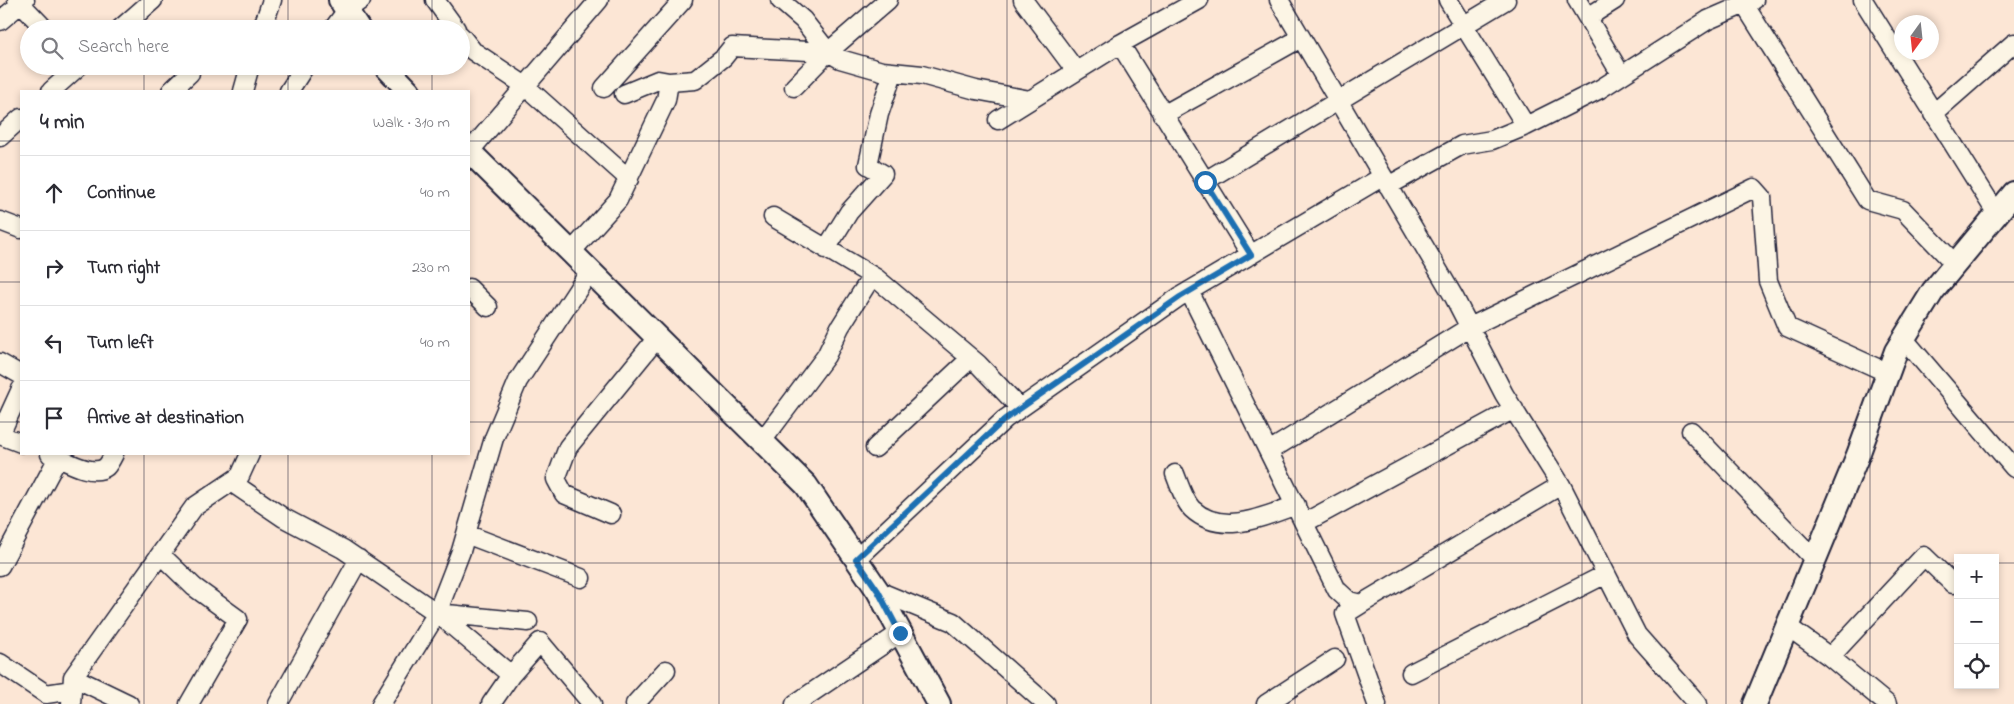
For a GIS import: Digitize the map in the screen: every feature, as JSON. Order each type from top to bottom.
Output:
[{"type":"street","points":[[130,20],[153,0]]},
{"type":"street","points":[[265,20],[272,0]]},
{"type":"street","points":[[435,0],[449,20]]},
{"type":"street","points":[[470,150],[599,0]]},
{"type":"street","points":[[604,88],[683,0]]},
{"type":"street","points":[[780,0],[803,20],[828,52]]},
{"type":"street","points":[[794,87],[828,52],[888,0]]},
{"type":"street","points":[[1023,0],[1076,71]]},
{"type":"street","points":[[998,120],[1120,44],[1199,0]]},
{"type":"street","points":[[1279,0],[1454,297],[1514,409],[1561,485],[1637,635],[1698,704]]},
{"type":"street","points":[[1448,0],[1526,126]]},
{"type":"street","points":[[1205,182],[1338,100],[1465,27],[1506,0]]},
{"type":"street","points":[[1577,0],[1616,66]]},
{"type":"street","points":[[1588,17],[1615,0]]},
{"type":"street","points":[[1863,0],[1997,214]]},
{"type":"street","points":[[0,21],[21,1],[37,20]]},
{"type":"street","points":[[856,559],[1005,419],[1189,291],[1385,181],[1462,145],[1492,140],[1526,126],[1600,89],[1708,20],[1748,1],[1867,200],[1903,210],[1954,264]]},
{"type":"street","points":[[339,20],[349,3]]},
{"type":"street","points":[[349,3],[356,20]]},
{"type":"street","points":[[1163,115],[1301,38]]},
{"type":"street","points":[[1933,114],[2014,43]]},
{"type":"street","points":[[1120,44],[1251,255]]},
{"type":"street","points":[[624,94],[658,80],[670,82],[696,80],[724,57],[732,47],[828,52],[859,65],[893,73],[922,75],[976,90],[1030,100]]},
{"type":"street","points":[[470,48],[524,85],[629,179]]},
{"type":"street","points":[[826,248],[849,212],[883,174],[868,165],[879,114],[893,73]]},
{"type":"street","points":[[52,90],[68,75]]},
{"type":"street","points":[[172,90],[188,75]]},
{"type":"street","points":[[242,90],[247,75]]},
{"type":"street","points":[[290,90],[299,75]]},
{"type":"street","points":[[394,75],[408,90]]},
{"type":"street","points":[[571,252],[618,200],[666,100],[670,82]]},
{"type":"street","points":[[0,137],[20,119]]},
{"type":"street","points":[[470,152],[806,485],[878,591],[933,701]]},
{"type":"street","points":[[1269,451],[1470,327],[1754,188],[1762,197],[1768,281],[1787,327],[1888,373]]},
{"type":"street","points":[[1755,704],[1858,455],[1888,373],[1904,339],[1934,291],[1954,264],[2014,193]]},
{"type":"street","points":[[773,217],[872,276],[971,358],[1020,408]]},
{"type":"street","points":[[0,221],[20,228]]},
{"type":"street","points":[[381,704],[437,613],[466,534],[494,438],[518,381],[590,271]]},
{"type":"street","points":[[762,441],[826,356],[840,327],[872,276]]},
{"type":"street","points":[[470,289],[488,307]]},
{"type":"street","points":[[1189,291],[1338,590],[1349,602],[1361,604]]},
{"type":"street","points":[[611,514],[564,494],[556,479],[568,447],[657,338]]},
{"type":"street","points":[[1904,339],[2014,468]]},
{"type":"street","points":[[876,448],[971,358]]},
{"type":"street","points":[[0,363],[20,374]]},
{"type":"street","points":[[20,391],[0,435],[20,443]]},
{"type":"street","points":[[1304,523],[1514,409]]},
{"type":"street","points":[[1692,432],[1815,560]]},
{"type":"street","points":[[0,566],[56,455],[91,471],[100,471],[107,466],[113,455]]},
{"type":"street","points":[[72,690],[160,555],[194,507],[240,476],[250,455]]},
{"type":"street","points":[[1174,474],[1192,509],[1207,518],[1228,523],[1248,523],[1296,506]]},
{"type":"street","points":[[231,482],[284,518],[358,559],[437,613],[511,675]]},
{"type":"street","points":[[1378,704],[1345,614],[1561,485]]},
{"type":"street","points":[[466,534],[581,578]]},
{"type":"street","points":[[160,555],[194,587],[238,619],[189,704]]},
{"type":"street","points":[[1830,657],[1924,556],[1953,584]]},
{"type":"street","points":[[278,704],[358,559]]},
{"type":"street","points":[[1411,673],[1606,574]]},
{"type":"street","points":[[878,591],[953,622],[1046,704]]},
{"type":"street","points":[[437,613],[528,622]]},
{"type":"street","points":[[1787,626],[1830,657],[1887,704]]},
{"type":"street","points":[[795,704],[900,633]]},
{"type":"street","points":[[491,704],[511,675],[540,642],[592,704]]},
{"type":"street","points":[[1266,704],[1335,659]]},
{"type":"street","points":[[0,664],[46,694],[72,690],[129,704]]},
{"type":"street","points":[[635,704],[666,670]]},
{"type":"route","points":[[900,633],[878,591],[856,559],[1005,419],[1180,297],[1251,255],[1205,182]]}]
